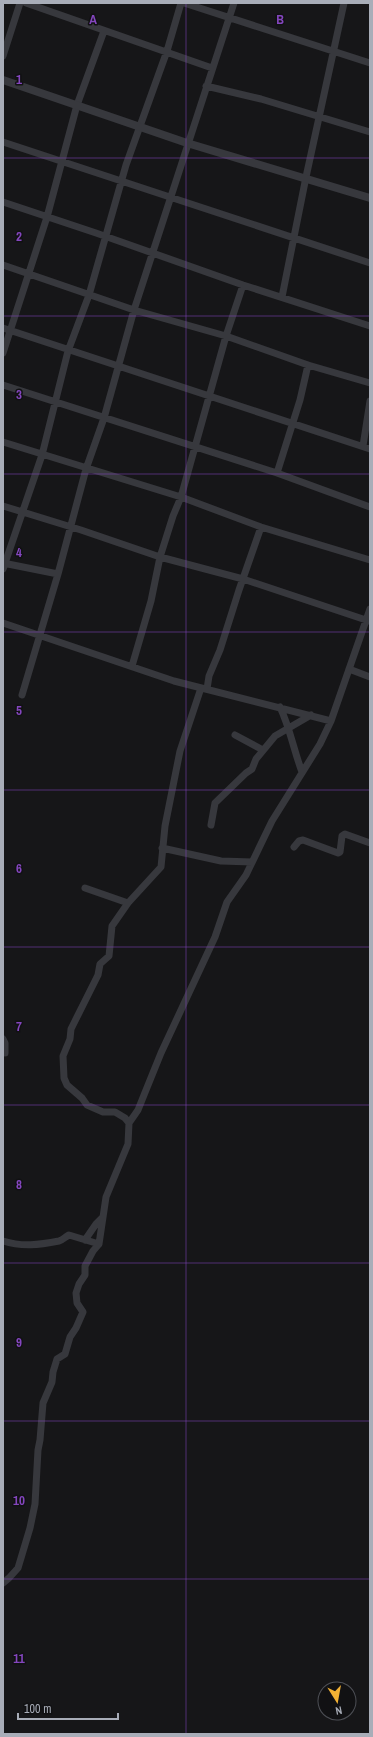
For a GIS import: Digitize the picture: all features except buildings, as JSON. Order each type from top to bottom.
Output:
[{"type":"street","points":[[3,56],[20,3]]},
{"type":"street","points":[[26,3],[104,31],[167,51],[212,68]]},
{"type":"street","points":[[58,574],[4,565],[42,455],[68,350],[90,294],[121,182],[167,51],[182,3],[370,63]]},
{"type":"street","points":[[22,695],[58,574],[69,526],[86,469],[104,418],[134,310],[234,3]]},
{"type":"street","points":[[282,297],[332,50],[344,3]]},
{"type":"street","points":[[3,353],[7,329],[47,216],[76,105],[104,31]]},
{"type":"street","points":[[3,80],[188,143],[306,177],[370,198]]},
{"type":"street","points":[[206,86],[260,99],[370,132]]},
{"type":"street","points":[[3,142],[370,263]]},
{"type":"street","points":[[3,202],[243,285],[370,326]]},
{"type":"street","points":[[3,265],[134,310],[226,336],[308,365],[370,383]]},
{"type":"street","points":[[132,666],[151,601],[160,557],[173,516],[181,497],[226,336],[243,285]]},
{"type":"street","points":[[7,329],[367,448],[370,401]]},
{"type":"street","points":[[277,474],[293,423],[308,365]]},
{"type":"street","points":[[3,385],[277,474],[370,507]]},
{"type":"street","points":[[3,442],[86,469],[181,497],[262,527],[370,560]]},
{"type":"street","points":[[3,506],[69,526],[160,557],[243,579],[368,620]]},
{"type":"street","points":[[129,1123],[125,1118],[115,1112],[102,1112],[87,1105],[82,1098],[67,1085],[64,1078],[62,1064],[63,1056],[70,1039],[71,1029],[98,975],[100,964],[106,959],[110,952],[112,926],[128,903],[160,868],[165,826],[180,751],[220,650],[262,527]]},
{"type":"street","points":[[85,1240],[102,1218],[106,1210],[106,1197],[128,1144],[129,1123],[141,1102],[161,1053],[215,937],[227,902],[239,887],[272,821],[320,744],[331,721],[368,620],[370,610]]},
{"type":"street","points":[[3,623],[174,681],[331,721]]},
{"type":"street","points":[[349,669],[370,677]]},
{"type":"street","points":[[280,707],[302,772]]},
{"type":"street","points":[[211,825],[215,803],[252,769],[256,759],[275,736],[311,715]]},
{"type":"street","points":[[235,735],[263,750]]},
{"type":"street","points":[[294,847],[299,841],[304,840],[338,853],[340,852],[342,836],[345,834],[370,843]]},
{"type":"street","points":[[162,848],[221,861],[252,862]]},
{"type":"street","points":[[85,888],[128,903]]},
{"type":"street","points":[[3,1039],[5,1043],[5,1053]]},
{"type":"street","points":[[3,1582],[18,1568],[30,1528],[35,1504],[38,1450],[44,1403],[52,1382],[57,1359],[64,1355],[70,1337],[82,1317],[83,1310],[78,1303],[76,1294],[79,1284],[85,1276],[85,1266],[93,1251],[99,1244],[102,1236],[102,1218]]},
{"type":"street","points":[[3,1240],[16,1245],[29,1246],[58,1242],[69,1236],[99,1244]]},
{"type":"street","points":[[85,1240],[93,1251]]}]
